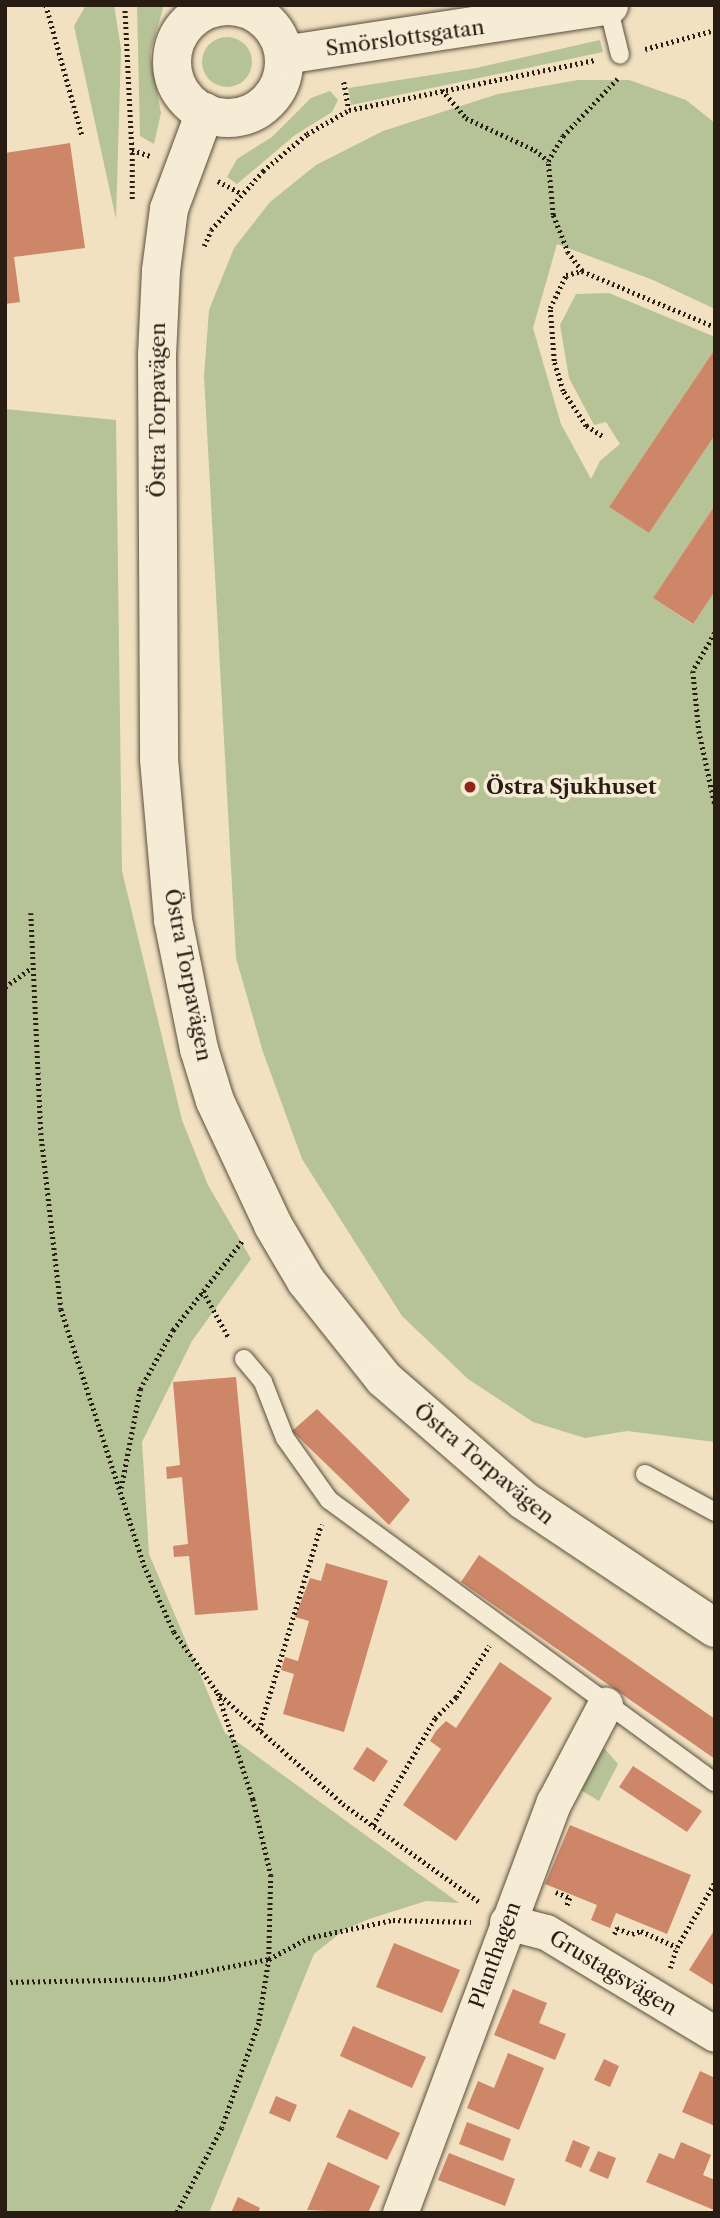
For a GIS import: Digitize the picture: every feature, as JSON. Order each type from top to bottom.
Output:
[{"type":"street","name":"Smörslottsgatan","points":[[284,55],[609,5]]},
{"type":"street","points":[[221,6],[251,10],[273,28],[284,55],[277,90],[261,107],[227,118],[205,112],[184,96],[172,60],[179,35],[206,8],[221,6]]},
{"type":"street","name":"Östra Torpavägen","points":[[205,112],[169,209],[161,271],[157,355],[159,759],[173,920],[215,1101],[273,1225],[306,1281],[384,1379],[523,1500],[715,1628]]},
{"type":"street","name":"Planthagen","points":[[400,2213],[554,1802],[605,1705]]},
{"type":"street","name":"Grustagsvägen","points":[[507,1922],[546,1932],[715,2034]]},
{"type":"lane","points":[[609,5],[620,55]]},
{"type":"lane","points":[[244,1359],[263,1382],[285,1438],[329,1500],[605,1705],[715,1782]]},
{"type":"lane","points":[[645,1474],[715,1512]]},
{"type":"path","points":[[46,5],[82,135]]},
{"type":"path","points":[[125,5],[132,150]]},
{"type":"path","points":[[200,253],[211,230],[242,194],[307,134],[349,110],[620,55],[715,30]]},
{"type":"path","points":[[620,55],[618,77],[563,136],[548,161],[553,215],[568,253],[582,271],[715,327]]},
{"type":"path","points":[[442,90],[466,118],[535,150],[548,161]]},
{"type":"path","points":[[582,271],[566,275],[559,284],[550,308],[548,331],[563,391],[586,426],[602,436]]},
{"type":"path","points":[[715,633],[693,671],[699,731],[715,805]]},
{"type":"path","points":[[31,913],[31,968],[41,1133],[61,1308],[144,1565],[174,1632],[218,1693],[259,1730],[373,1825],[507,1922]]},
{"type":"path","points":[[5,986],[31,968]]},
{"type":"path","points":[[203,1290],[244,1359]]},
{"type":"path","points":[[259,1730],[329,1500]]},
{"type":"path","points":[[373,1825],[435,1718],[456,1697],[500,1627]]},
{"type":"path","points":[[177,2213],[222,2128],[259,2023],[269,1959],[271,1875],[253,1799],[218,1693]]},
{"type":"path","points":[[656,1999],[677,1947],[715,1882]]},
{"type":"path","points":[[5,1982],[163,1979],[269,1959],[308,1938],[393,1920],[507,1922]]},
{"type":"path","points":[[608,1943],[617,1928],[632,1934],[641,1931],[677,1947]]},
{"type":"green space","points":[[86,5],[114,5],[121,49],[116,219],[74,26]]},
{"type":"green space","points":[[137,5],[164,5],[150,53],[161,113],[154,144],[140,136]]},
{"type":"green space","points":[[227,37],[245,44],[252,62],[245,80],[227,87],[209,80],[202,62],[209,44]]},
{"type":"green space","points":[[600,40],[603,52],[351,105],[348,88],[476,68]]},
{"type":"green space","name":"Östra Sjukhuset","points":[[578,80],[629,80],[686,100],[715,123],[715,309],[653,280],[557,244],[533,328],[561,424],[591,479],[600,461],[620,444],[606,422],[594,425],[569,378],[560,325],[576,294],[609,293],[715,337],[715,349],[609,507],[649,533],[715,435],[715,505],[653,598],[692,624],[715,591],[715,1442],[627,1431],[585,1438],[533,1422],[468,1379],[402,1316],[302,1159],[263,1052],[236,958],[204,376],[209,310],[234,248],[270,202],[316,165],[383,131],[498,94]]},
{"type":"green space","points":[[330,91],[338,100],[332,112],[295,135],[237,184],[227,177],[237,159],[272,137],[311,98]]},
{"type":"green space","points":[[5,409],[116,420],[122,871],[182,1120],[208,1185],[251,1259],[192,1341],[142,1442],[149,1554],[225,1733],[459,1903],[426,1901],[369,1919],[344,1930],[314,1954],[209,2213],[5,2213]]},
{"type":"green space","points":[[604,1748],[618,1764],[599,1801],[579,1789]]},
{"type":"building","points":[[70,143],[85,248],[14,257],[20,302],[5,304],[5,153]]},
{"type":"building","points":[[715,349],[715,435],[649,533],[609,507]]},
{"type":"building","points":[[715,505],[715,591],[693,624],[653,598]]},
{"type":"building","points":[[236,1377],[258,1610],[195,1615],[189,1556],[174,1557],[173,1546],[188,1544],[182,1477],[167,1479],[166,1467],[180,1465],[173,1382]]},
{"type":"building","points":[[317,1409],[410,1500],[389,1525],[292,1431]]},
{"type":"building","points":[[479,1555],[715,1719],[715,1759],[461,1582]]},
{"type":"building","points":[[326,1563],[388,1581],[344,1732],[283,1714],[294,1674],[281,1670],[285,1657],[298,1661],[309,1621],[295,1617],[310,1578],[321,1581]]},
{"type":"building","points":[[500,1662],[552,1698],[456,1841],[403,1805],[441,1749],[430,1741],[436,1731],[446,1721],[456,1728]]},
{"type":"building","points":[[367,1747],[388,1761],[374,1782],[353,1769]]},
{"type":"building","points":[[633,1766],[702,1811],[687,1832],[619,1787]]},
{"type":"building","points":[[570,1825],[691,1875],[667,1934],[616,1913],[610,1928],[591,1920],[597,1905],[545,1884]]},
{"type":"building","points":[[715,1929],[715,1986],[689,1970]]},
{"type":"building","points":[[394,1943],[460,1970],[442,2013],[376,1987]]},
{"type":"building","points":[[513,1989],[547,2003],[539,2023],[566,2034],[555,2060],[494,2035]]},
{"type":"building","points":[[353,2026],[426,2057],[412,2088],[340,2056]]},
{"type":"building","points":[[508,2053],[544,2068],[519,2130],[467,2108],[478,2081],[494,2088]]},
{"type":"building","points":[[604,2059],[619,2066],[610,2087],[594,2080]]},
{"type":"building","points":[[700,2071],[715,2078],[715,2126],[682,2112]]},
{"type":"building","points":[[276,2096],[297,2105],[290,2122],[269,2113]]},
{"type":"building","points":[[349,2109],[400,2133],[387,2160],[336,2137]]},
{"type":"building","points":[[467,2122],[511,2139],[503,2161],[459,2144]]},
{"type":"building","points":[[573,2140],[590,2147],[581,2168],[565,2161]]},
{"type":"building","points":[[681,2142],[711,2155],[703,2175],[715,2180],[714,2210],[646,2182],[659,2153],[674,2159]]},
{"type":"building","points":[[598,2151],[616,2158],[608,2179],[589,2171]]},
{"type":"building","points":[[449,2153],[515,2179],[505,2206],[438,2180]]},
{"type":"building","points":[[328,2162],[380,2186],[368,2213],[307,2210]]},
{"type":"building","points":[[238,2197],[260,2208],[258,2213],[231,2213]]},
{"type":"place","name":"Östra Sjukhuset","points":[[470,787]]}]
